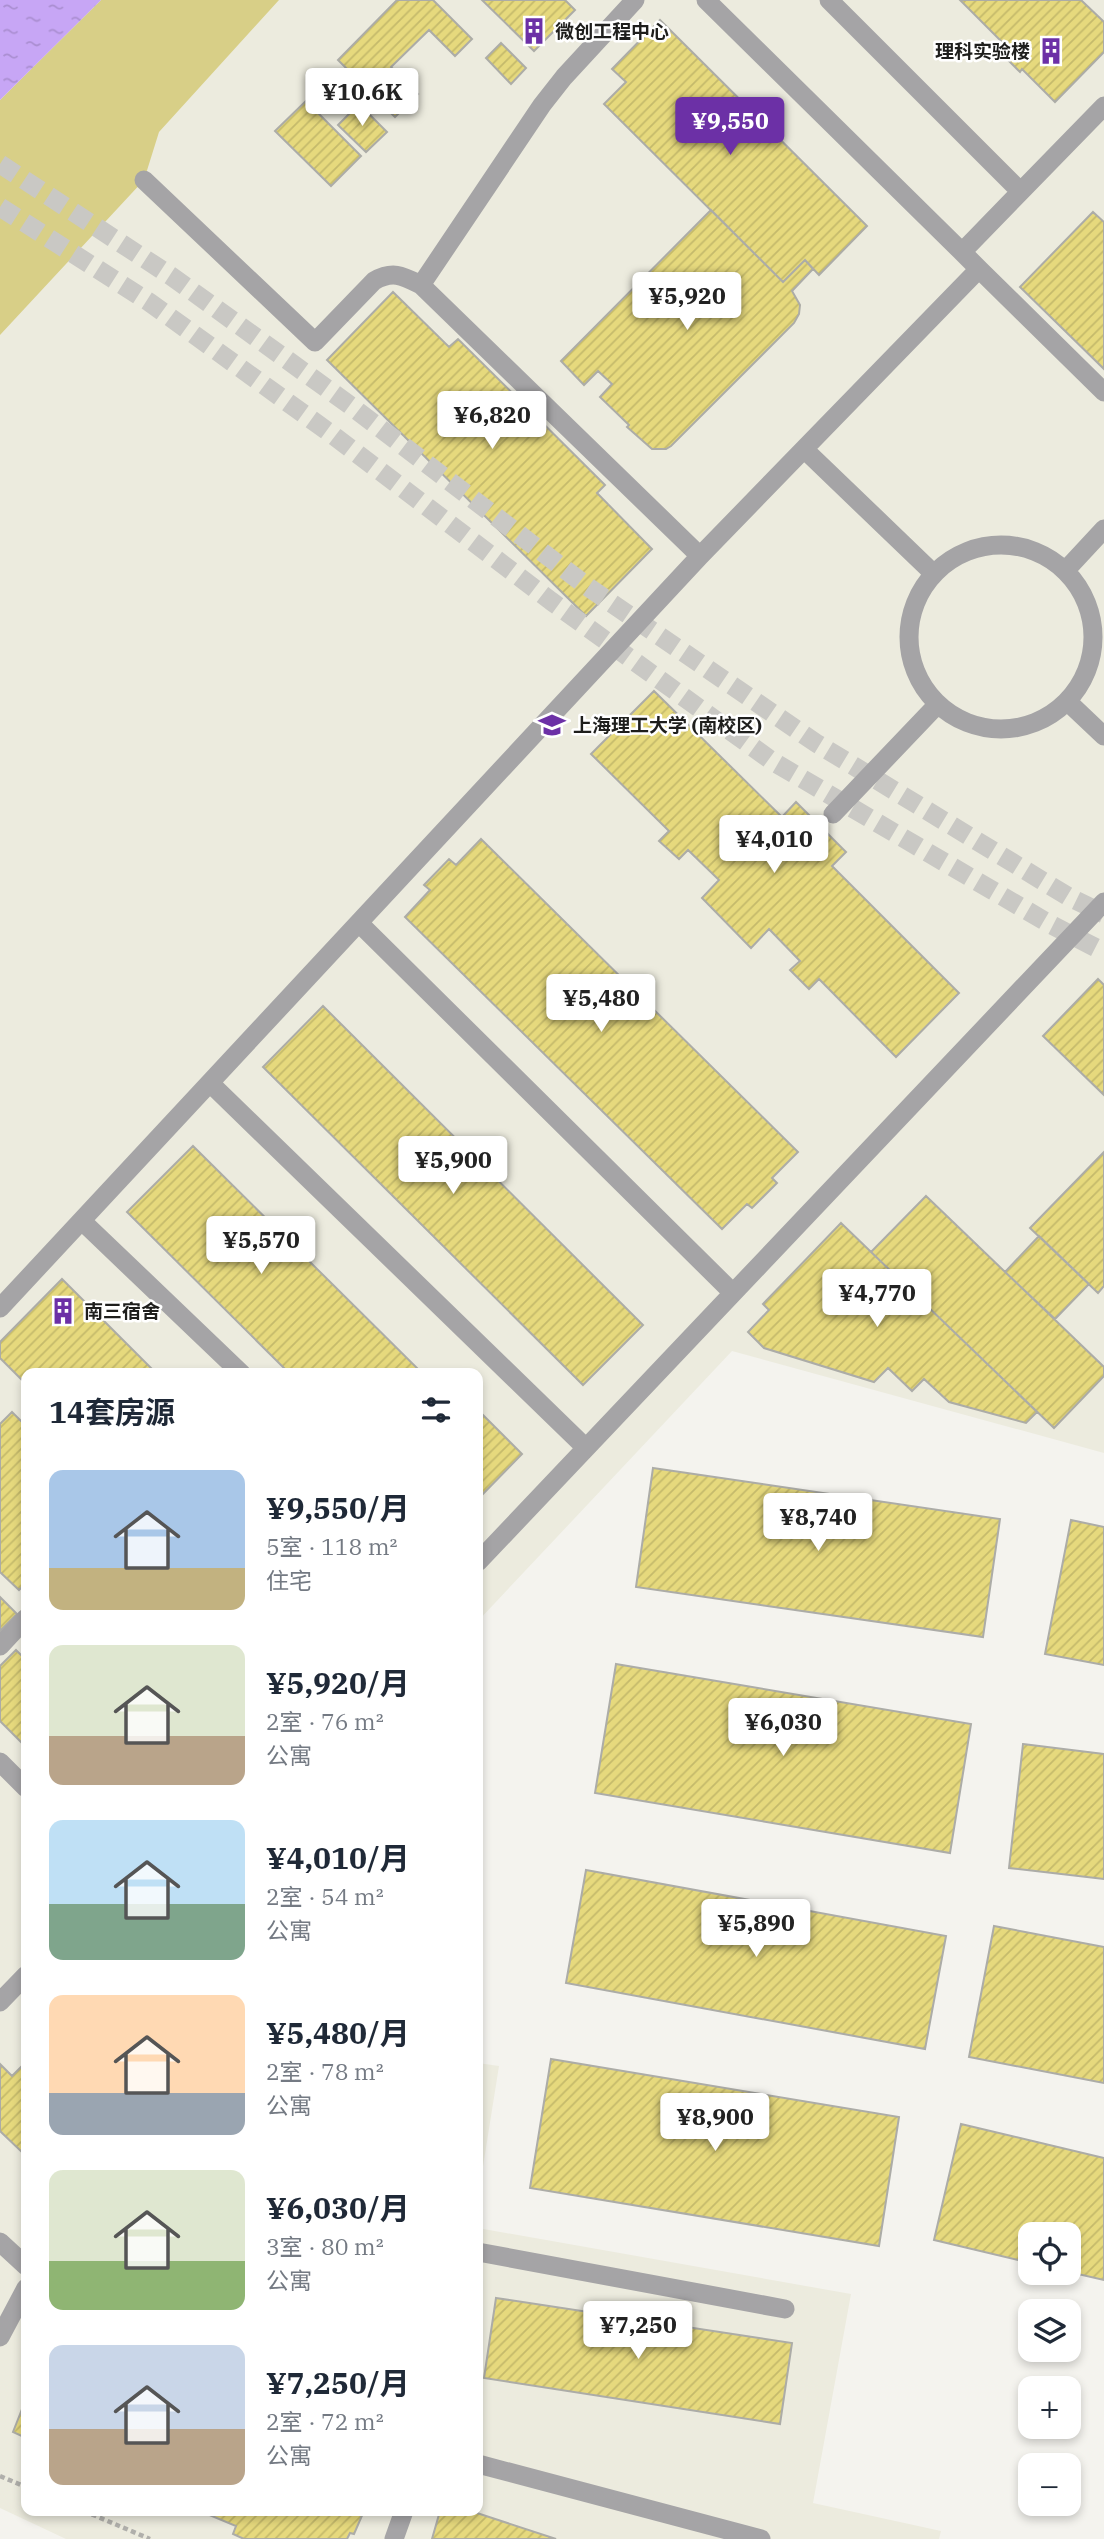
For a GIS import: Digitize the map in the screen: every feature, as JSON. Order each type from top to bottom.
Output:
[{"type":"lane","points":[[421,285],[541,105],[635,0]]},
{"type":"lane","points":[[706,0],[1104,392]]},
{"type":"lane","points":[[829,0],[1020,191]]},
{"type":"lane","points":[[962,252],[1104,106]]},
{"type":"lane","points":[[144,180],[315,342],[374,281],[386,274],[403,276],[421,285],[700,556]]},
{"type":"lane","points":[[0,1308],[700,556],[979,269]]},
{"type":"lane","points":[[804,449],[933,573]]},
{"type":"lane","points":[[1065,570],[1104,530]]},
{"type":"lane","points":[[999,544],[1035,551],[1065,570],[1085,599],[1094,636],[1088,670],[1068,702],[1039,723],[1003,730],[967,724],[937,705],[916,675],[907,639],[914,604],[933,573],[965,551],[999,544]]},
{"type":"lane","points":[[1068,702],[1104,736]]},
{"type":"lane","points":[[833,814],[937,705]]},
{"type":"lane","points":[[483,1557],[1104,902]]},
{"type":"lane","points":[[359,923],[733,1293]]},
{"type":"lane","points":[[210,1083],[586,1448]]},
{"type":"lane","points":[[82,1221],[236,1368]]},
{"type":"lane","points":[[0,1646],[21,1623]]},
{"type":"lane","points":[[0,1762],[21,1783]]},
{"type":"lane","points":[[0,2002],[21,1980]]},
{"type":"lane","points":[[0,2242],[21,2261]]},
{"type":"lane","points":[[483,2253],[785,2309]]},
{"type":"lane","points":[[0,2337],[21,2297]]},
{"type":"lane","points":[[483,2464],[761,2539]]},
{"type":"lane","points":[[394,2539],[402,2516]]},
{"type":"path","points":[[0,2476],[21,2485]]},
{"type":"path","points":[[96,2516],[150,2539]]},
{"type":"shaded area","name":"上海理工大学 (南校区)","points":[[101,0],[1104,0],[1104,1453],[732,1351],[483,1616],[483,1368],[21,1368],[21,2516],[483,2516],[483,2229],[851,2294],[813,2503],[941,2531],[939,2539],[66,2539],[0,2508],[0,100]]},
{"type":"shaded area","points":[[101,0],[279,0],[159,132],[144,180],[0,335],[0,100]]},
{"type":"shaded area","points":[[483,2064],[499,2066],[483,2167]]},
{"type":"water","points":[[0,0],[101,0],[0,100]]},
{"type":"building","points":[[397,0],[433,0],[472,39],[455,56],[429,30],[391,67],[418,94],[395,117],[338,60]]},
{"type":"building","name":"微创工程中心","points":[[482,0],[565,0],[575,10],[534,51]]},
{"type":"building","name":"理科实验楼","points":[[960,0],[1081,0],[1104,22],[1104,52],[1055,102],[1022,69],[1020,72],[997,49],[1003,43]]},
{"type":"building","points":[[660,20],[867,226],[819,275],[805,260],[783,282],[604,104],[626,82],[612,69]]},
{"type":"building","points":[[501,43],[526,68],[511,84],[486,58]]},
{"type":"building","points":[[306,101],[361,156],[331,186],[275,131]]},
{"type":"building","points":[[359,104],[387,132],[366,152],[338,125]]},
{"type":"building","points":[[711,210],[783,282],[805,260],[813,269],[792,291],[800,305],[794,323],[671,446],[666,449],[652,449],[627,427],[629,425],[600,397],[612,384],[598,371],[584,385],[561,361]]},
{"type":"building","points":[[1093,212],[1104,222],[1104,369],[1020,287]]},
{"type":"building","points":[[393,292],[449,347],[458,339],[605,485],[597,493],[652,549],[586,616],[327,360]]},
{"type":"building","points":[[654,691],[782,817],[796,802],[846,852],[832,866],[959,993],[896,1057],[819,979],[809,989],[790,970],[800,961],[769,929],[751,948],[702,898],[719,880],[688,850],[679,859],[659,841],[669,831],[591,754]]},
{"type":"building","points":[[481,839],[798,1152],[772,1178],[777,1183],[752,1208],[747,1204],[722,1229],[405,917],[430,890],[424,885],[449,859],[456,865]]},
{"type":"building","points":[[1098,979],[1104,985],[1104,1095],[1043,1036]]},
{"type":"building","points":[[323,1006],[643,1325],[583,1385],[263,1067]]},
{"type":"building","points":[[193,1146],[417,1368],[284,1368],[127,1212]]},
{"type":"building","points":[[1104,1152],[1104,1286],[1098,1293],[1030,1228]]},
{"type":"building","points":[[926,1196],[1104,1367],[1104,1376],[1054,1428],[871,1252]]},
{"type":"building","points":[[841,1223],[1037,1412],[1026,1423],[949,1402],[924,1379],[912,1391],[888,1368],[874,1382],[764,1348],[748,1332],[769,1310],[763,1304]]},
{"type":"building","points":[[1039,1236],[1089,1284],[1055,1319],[1005,1272]]},
{"type":"building","name":"南三宿舍","points":[[62,1279],[151,1368],[21,1368],[21,1379],[0,1358],[0,1342]]},
{"type":"building","points":[[12,1412],[21,1421],[19,1590],[0,1572],[0,1424]]},
{"type":"building","points":[[483,1415],[522,1454],[483,1494]]},
{"type":"building","points":[[653,1468],[1000,1519],[983,1637],[636,1587]]},
{"type":"building","points":[[1071,1520],[1104,1527],[1104,1665],[1045,1654]]},
{"type":"building","points":[[0,1597],[17,1614],[0,1631]]},
{"type":"building","points":[[16,1650],[21,1655],[21,1742],[0,1721],[0,1666]]},
{"type":"building","points":[[616,1664],[971,1724],[950,1853],[595,1793]]},
{"type":"building","points":[[1023,1744],[1104,1754],[1104,1879],[1009,1868]]},
{"type":"building","points":[[586,1870],[946,1936],[925,2049],[566,1983]]},
{"type":"building","points":[[994,1926],[1104,1947],[1104,2083],[969,2057]]},
{"type":"building","points":[[551,2059],[899,2117],[879,2246],[530,2188]]},
{"type":"building","points":[[0,2064],[12,2076],[21,2067],[21,2151],[0,2131]]},
{"type":"building","points":[[961,2124],[1104,2158],[1104,2280],[1081,2275],[1081,2222],[1018,2222],[1018,2260],[934,2240]]},
{"type":"building","points":[[496,2298],[792,2343],[780,2424],[484,2378]]},
{"type":"building","points":[[21,2412],[21,2436],[13,2432]]},
{"type":"building","points":[[483,2515],[556,2539],[432,2539],[439,2516]]},
{"type":"building","points":[[212,2516],[362,2516],[354,2534],[350,2533],[347,2539],[244,2539],[233,2534],[236,2526]]},
{"type":"tunnel","points":[[0,164],[171,276],[351,406],[588,587],[816,743],[1069,897],[1104,914]]},
{"type":"tunnel","points":[[0,207],[149,302],[330,433],[551,601],[772,761],[1048,923],[1104,952]]},
{"type":"place","name":"微创工程中心","points":[[534,31]]},
{"type":"place","name":"理科实验楼","points":[[1051,51]]},
{"type":"place","name":"上海理工大学 (南校区)","points":[[552,725]]},
{"type":"place","name":"南三宿舍","points":[[63,1311]]}]
